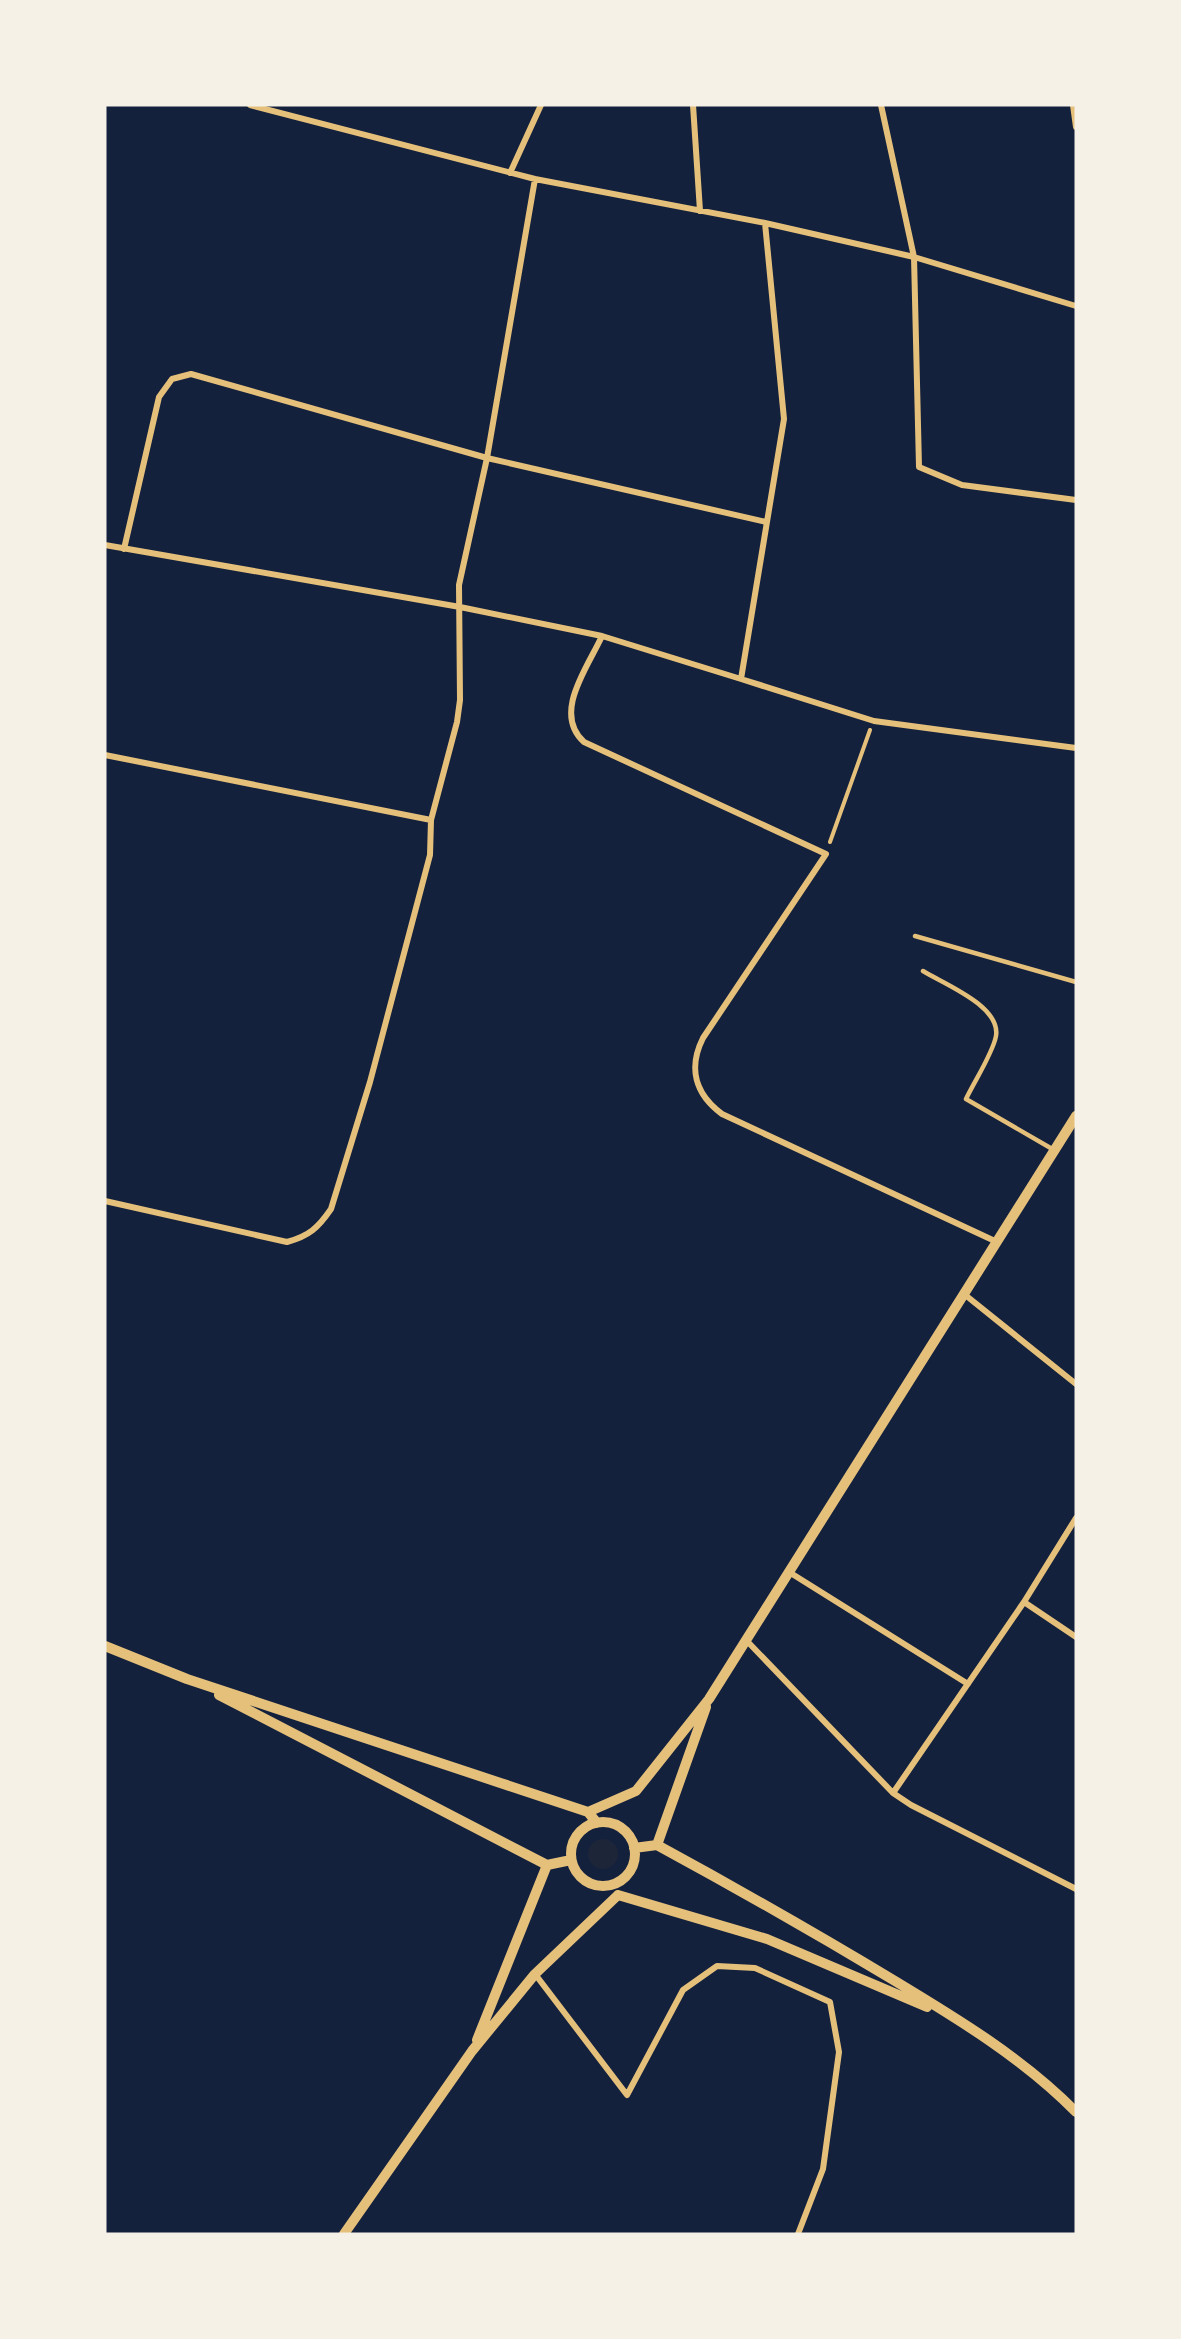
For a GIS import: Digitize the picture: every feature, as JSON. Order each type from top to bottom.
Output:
[{"type":"street","points":[[250,105],[535,179],[765,223],[914,257],[1076,306]]},
{"type":"street","points":[[510,173],[541,105]]},
{"type":"street","points":[[693,105],[700,211]]},
{"type":"street","points":[[881,105],[914,257],[919,467],[962,485],[1076,500]]},
{"type":"street","points":[[1072,105],[1076,127]]},
{"type":"street","points":[[105,1201],[287,1242],[305,1237],[319,1227],[331,1209],[370,1082],[430,855],[431,820],[457,722],[462,678],[459,585],[487,458],[535,179]]},
{"type":"street","points":[[741,679],[784,419],[765,223]]},
{"type":"street","points":[[124,549],[159,396],[164,387],[180,375],[191,374],[487,458],[766,522]]},
{"type":"street","points":[[105,545],[460,607],[602,636],[874,721],[1076,748]]},
{"type":"street","points":[[602,636],[570,704],[570,725],[576,735],[584,742],[826,854],[703,1038],[697,1050],[694,1067],[700,1092],[710,1105],[722,1114],[997,1242]]},
{"type":"street","points":[[105,755],[431,820]]},
{"type":"street","points":[[588,1812],[636,1791],[709,1699],[1076,1116]]},
{"type":"street","points":[[964,1294],[1076,1384]]},
{"type":"street","points":[[893,1793],[1024,1602],[1076,1518]]},
{"type":"street","points":[[789,1572],[968,1683]]},
{"type":"street","points":[[1024,1602],[1076,1637]]},
{"type":"street","points":[[746,1640],[893,1793],[911,1805],[1076,1889]]},
{"type":"street","points":[[105,1646],[187,1679],[588,1812],[597,1823]]},
{"type":"street","points":[[187,1679],[547,1865],[571,1860]]},
{"type":"street","points":[[657,1845],[709,1699]]},
{"type":"street","points":[[344,2234],[472,2050],[535,1974],[616,1889],[632,1868],[634,1848],[625,1831],[616,1825],[597,1823],[587,1826],[574,1840],[571,1860],[574,1870],[589,1883],[616,1889],[767,1939],[963,2023]]},
{"type":"street","points":[[634,1848],[657,1845],[782,1913],[963,2023],[1060,2096],[1076,2112]]},
{"type":"street","points":[[472,2050],[547,1865]]},
{"type":"street","points":[[535,1974],[627,2095],[683,1990],[717,1966],[755,1968],[830,2002],[839,2052],[836,2075],[823,2169],[798,2234]]},
{"type":"lane","points":[[915,936],[1076,982]]},
{"type":"lane","points":[[923,971],[980,1004],[994,1020],[996,1037],[966,1099],[1054,1150]]},
{"type":"path","points":[[826,854],[874,721]]},
{"type":"shaded area","points":[[603,1839],[614,1843],[618,1854],[614,1865],[603,1869],[592,1865],[588,1854],[592,1843]]}]
